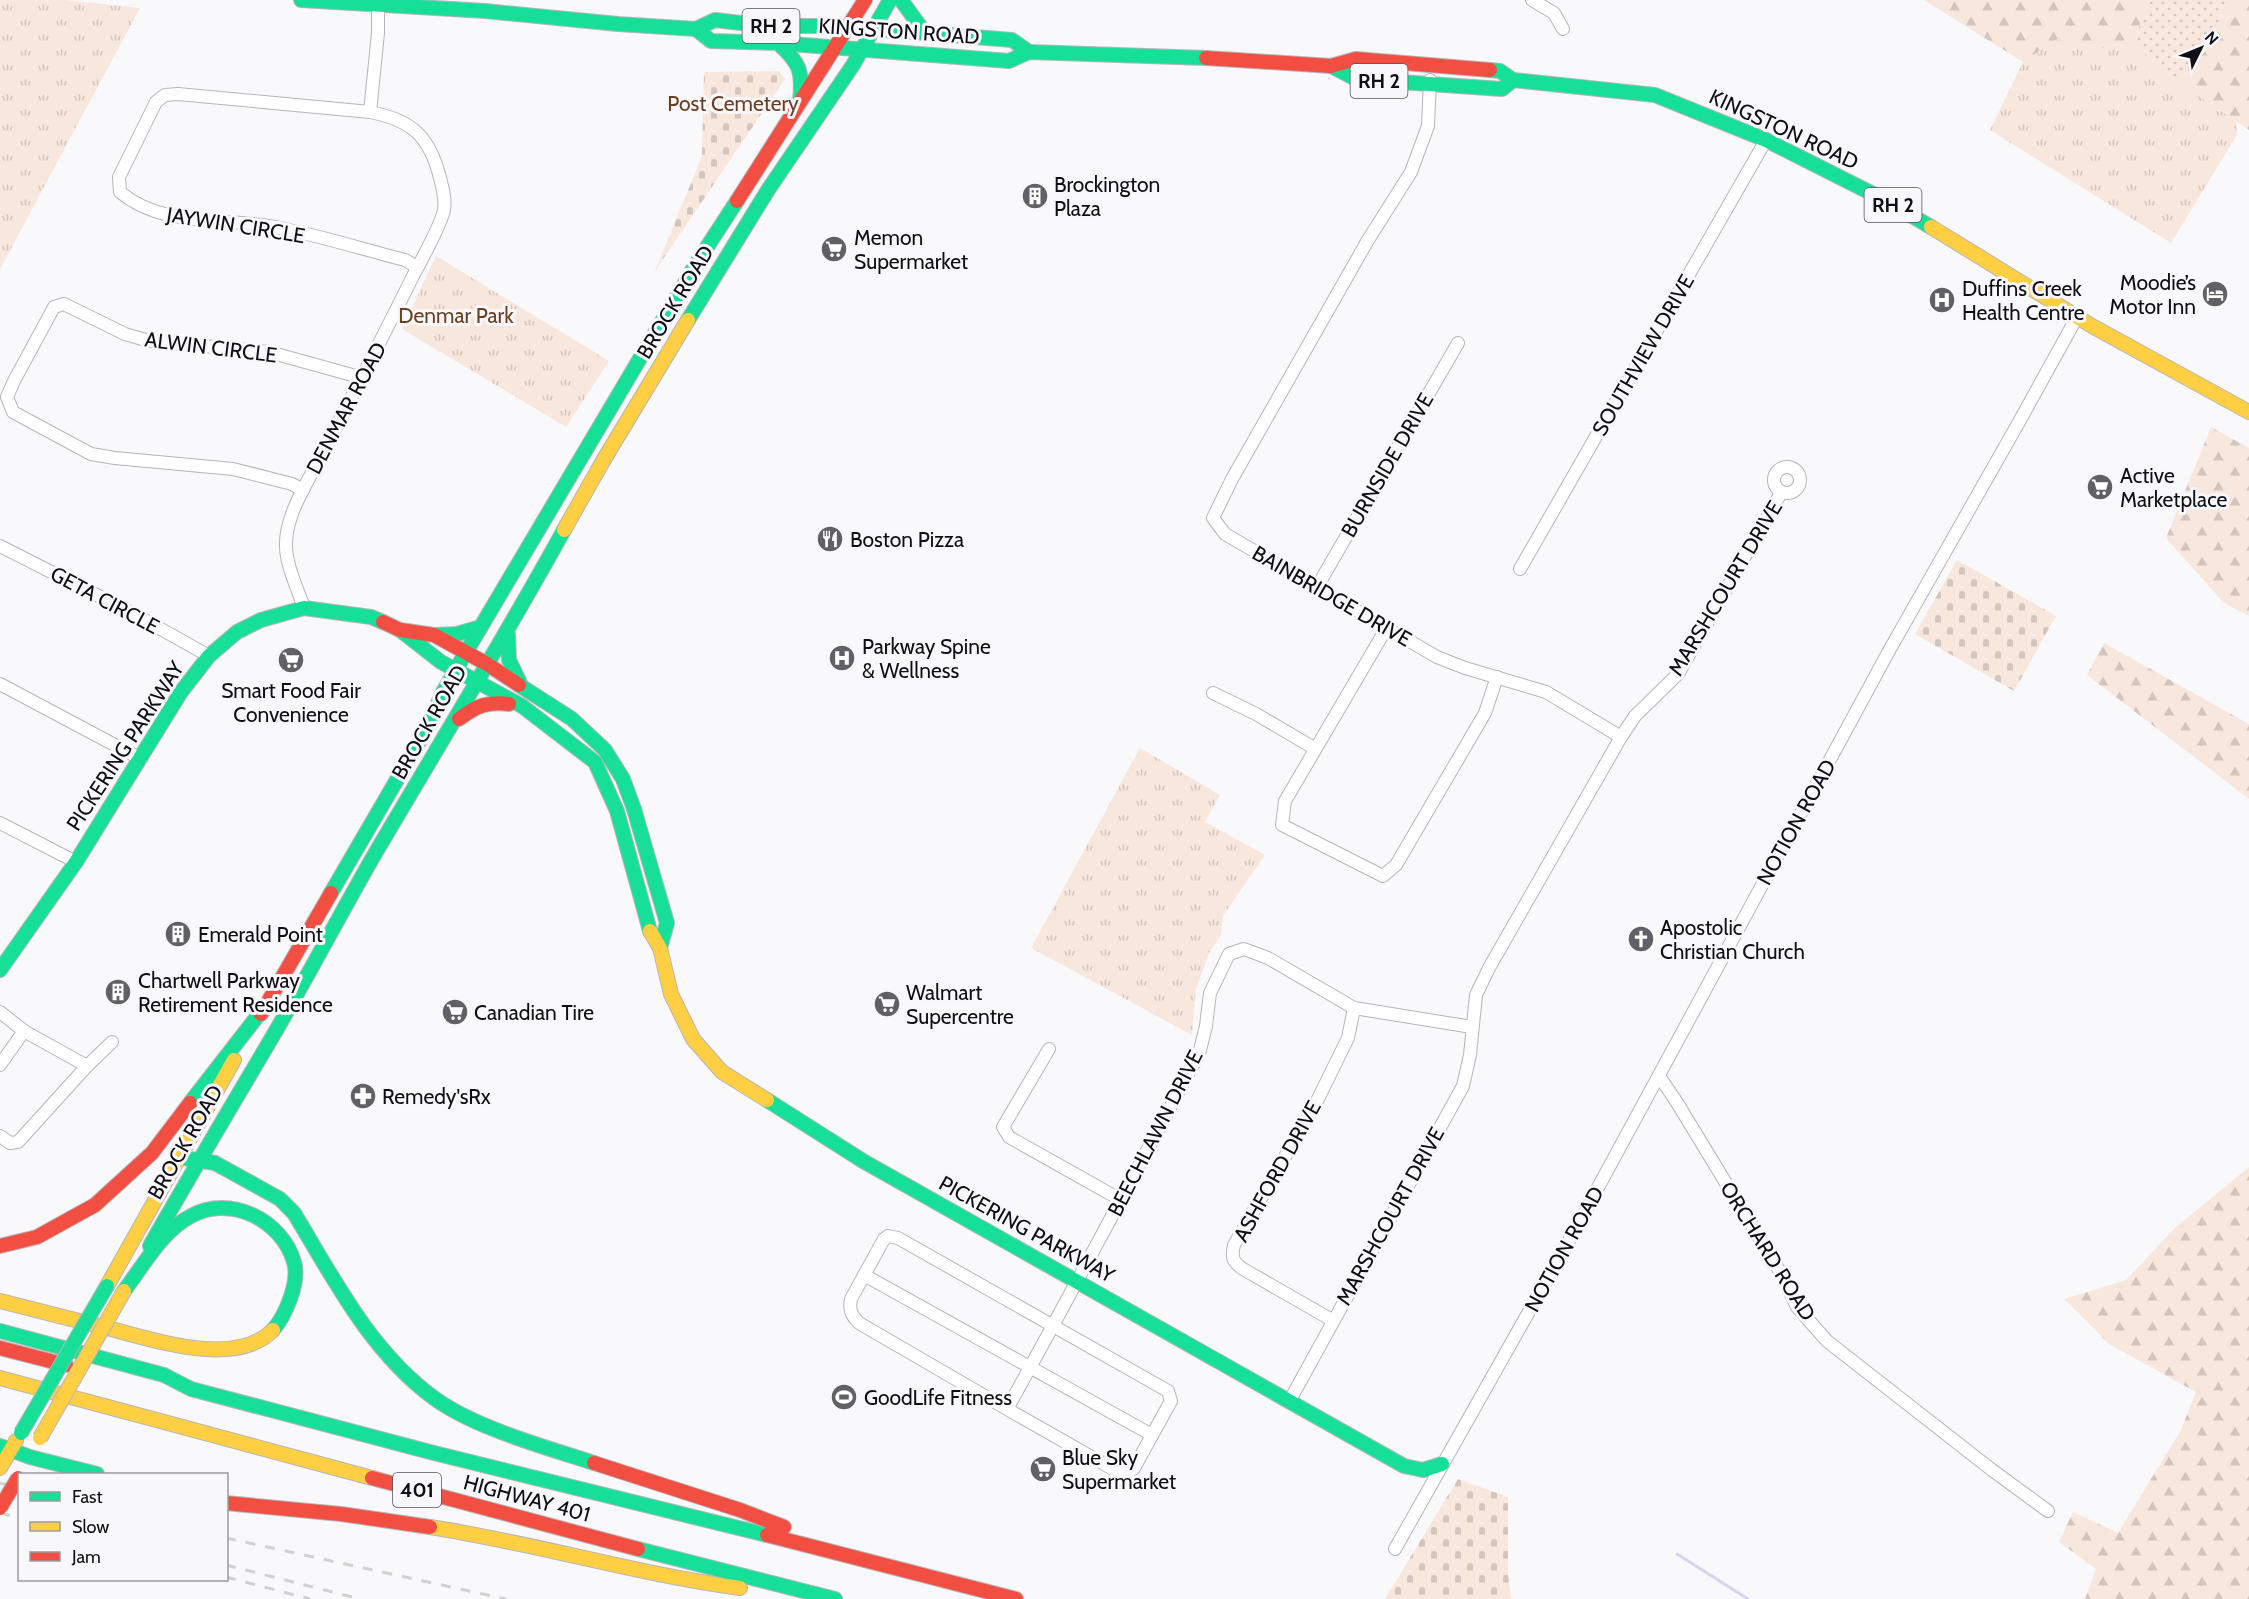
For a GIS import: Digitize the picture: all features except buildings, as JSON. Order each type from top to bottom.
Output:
[{"type":"main road","name":"KINGSTON ROAD","points":[[301,0],[486,5],[618,24],[696,29],[714,20],[766,26],[825,26],[925,33],[1012,40],[1029,52]]},
{"type":"main road","name":"BROCK ROAD","points":[[0,1468],[5,1448],[21,1433],[107,1286],[178,1157],[430,723],[461,661],[585,450],[696,264],[865,0]]},
{"type":"main road","name":"BROCK ROAD","points":[[21,1473],[364,873],[476,682],[508,632],[603,461],[768,190],[822,112],[874,30],[890,0]]},
{"type":"main road","points":[[901,0],[925,33]]},
{"type":"main road","name":"KINGSTON ROAD","points":[[696,29],[711,41],[778,43],[861,51],[1009,60],[1029,52],[1209,58],[1331,66],[1356,59],[1500,71],[1512,80],[1655,95],[1766,140],[1881,198],[1976,253],[2077,317]]},
{"type":"main road","points":[[778,43],[800,65],[803,80],[800,102]]},
{"type":"main road","name":"KINGSTON ROAD","points":[[1331,66],[1356,79],[1502,89],[1512,80]]},
{"type":"main road","name":"RH 2","points":[[2077,317],[2249,412]]},
{"type":"main road","points":[[585,450],[603,461]]},
{"type":"main road","name":"PICKERING PARKWAY","points":[[0,970],[76,862],[181,692],[209,656],[237,632],[261,620],[304,608],[371,617],[405,634],[423,650],[461,661],[487,664],[572,719],[605,750],[623,779],[667,923],[660,948]]},
{"type":"main road","points":[[434,635],[457,634],[481,627]]},
{"type":"main road","points":[[508,632],[506,654],[510,669],[522,687]]},
{"type":"main road","name":"PICKERING PARKWAY","points":[[405,634],[434,635],[461,661],[476,682],[522,706],[595,762],[617,811],[648,928],[660,948],[671,994],[693,1039],[722,1072],[863,1161],[1404,1466],[1418,1471],[1430,1470],[1442,1464]]},
{"type":"main road","points":[[453,724],[476,705],[492,701],[522,706]]},
{"type":"main road","points":[[0,1246],[37,1237],[95,1206],[152,1153],[267,1004]]},
{"type":"main road","points":[[178,1157],[215,1163],[280,1199],[294,1213],[371,1336],[392,1360],[434,1398],[466,1416],[524,1440],[740,1510],[875,1561]]},
{"type":"main road","points":[[0,1301],[174,1344],[223,1349],[252,1344],[269,1334],[282,1319],[292,1294],[296,1265],[285,1242],[269,1224],[252,1213],[215,1206],[189,1217],[170,1233],[124,1291]]},
{"type":"main road","name":"401","points":[[0,1331],[164,1375],[191,1389]]},
{"type":"main road","points":[[0,1348],[94,1371]]},
{"type":"main road","name":"HIGHWAY 401","points":[[0,1378],[623,1545],[835,1599]]},
{"type":"main road","name":"401","points":[[128,1380],[163,1388],[191,1389]]},
{"type":"main road","name":"HIGHWAY 401","points":[[191,1389],[435,1453],[875,1561],[1016,1599]]},
{"type":"main road","points":[[5,1448],[30,1457],[93,1473]]},
{"type":"main road","name":"BROCK ROAD","points":[[0,1508],[18,1478]]},
{"type":"main road","points":[[228,1503],[341,1514],[454,1531],[704,1583],[826,1599]]},
{"type":"street","points":[[1532,0],[1554,13],[1563,29]]},
{"type":"street","points":[[370,112],[378,33],[378,1]]},
{"type":"street","name":"BAINBRIDGE DRIVE","points":[[1431,66],[1428,126],[1411,172],[1368,240],[1232,479],[1213,518],[1225,534],[1437,657],[1546,692],[1621,737]]},
{"type":"street","name":"JAYWIN CIRCLE","points":[[370,112],[178,93],[165,95],[156,102],[119,177],[120,192],[133,202],[167,216],[274,227],[403,259],[417,267]]},
{"type":"street","name":"DENMAR ROAD","points":[[304,608],[290,569],[286,542],[291,520],[303,490],[363,378],[444,211],[444,190],[426,142],[406,124],[393,117],[370,112]]},
{"type":"street","name":"SOUTHVIEW DRIVE","points":[[1520,569],[1766,140]]},
{"type":"street","name":"ALWIN CIRCLE","points":[[303,490],[292,484],[233,469],[91,454],[13,412],[7,397],[54,307],[64,304],[125,334],[149,341],[269,352],[363,378]]},
{"type":"street","name":"NOTION ROAD","points":[[1395,1550],[1659,1076],[1890,648],[2077,317]]},
{"type":"street","name":"BURNSIDE DRIVE","points":[[1317,587],[1458,343]]},
{"type":"street","name":"MARSHCOURT DRIVE","points":[[1621,737],[1635,716],[1678,674],[1781,493]]},
{"type":"street","name":"GETA CIRCLE","points":[[0,546],[136,615],[209,656]]},
{"type":"street","points":[[1386,629],[1314,748],[1285,801],[1282,825],[1383,876],[1396,865],[1466,747],[1485,713],[1497,678]]},
{"type":"street","points":[[0,684],[141,759]]},
{"type":"street","points":[[1213,693],[1257,714],[1314,748]]},
{"type":"street","points":[[1473,1027],[1476,995],[1488,968],[1621,737]]},
{"type":"street","points":[[0,823],[76,862]]},
{"type":"street","points":[[631,860],[646,855]]},
{"type":"street","name":"BEECHLAWN DRIVE","points":[[1007,1408],[1079,1281],[1199,1054],[1206,1026],[1210,993],[1230,954],[1244,950],[1268,958],[1354,1008],[1473,1027]]},
{"type":"street","name":"ASHFORD DRIVE","points":[[1332,1320],[1243,1269],[1234,1263],[1232,1256],[1234,1245],[1316,1103],[1348,1038],[1354,1008]]},
{"type":"street","points":[[0,1012],[24,1030],[87,1066]]},
{"type":"street","name":"MARSHCOURT DRIVE","points":[[1290,1400],[1462,1086],[1470,1055],[1473,1027]]},
{"type":"street","points":[[0,1065],[24,1030]]},
{"type":"street","points":[[0,1136],[10,1143],[18,1142],[112,1042]]},
{"type":"street","points":[[1049,1049],[1003,1127],[1009,1137],[1120,1200]]},
{"type":"street","name":"ORCHARD ROAD","points":[[1659,1076],[1683,1111],[1782,1275],[1797,1307],[1827,1341],[2048,1511]]},
{"type":"street","points":[[888,1236],[898,1238],[1168,1391],[1171,1401],[1134,1468],[1129,1472],[1118,1472],[859,1323],[849,1309],[851,1299],[864,1275],[884,1239],[888,1236]]},
{"type":"street","points":[[864,1275],[1152,1435]]},
{"type":"green space","points":[[0,0],[66,0],[140,8],[0,269]]},
{"type":"green space","points":[[1924,0],[2151,0],[2132,42],[2098,49],[2057,39],[2023,62]]},
{"type":"green space","points":[[2151,0],[2226,0],[2213,43],[2177,82],[2132,42]]},
{"type":"green space","points":[[2226,0],[2249,0],[2249,130],[2177,82],[2213,43]]},
{"type":"green space","points":[[2057,39],[2098,49],[2132,42],[2177,82],[2236,121],[2237,135],[2171,243],[1990,130],[2023,62]]},
{"type":"green space","name":"Post Cemetery","points":[[779,71],[785,79],[655,271],[702,156],[704,72]]},
{"type":"green space","name":"Denmar Park","points":[[436,256],[609,361],[566,427],[402,329]]},
{"type":"green space","points":[[2211,427],[2249,448],[2249,616],[2224,603],[2166,538]]},
{"type":"green space","points":[[1957,560],[2056,616],[2014,691],[1915,634]]},
{"type":"green space","points":[[2104,643],[2249,724],[2249,799],[2087,675]]},
{"type":"green space","points":[[1140,748],[1220,795],[1205,822],[1265,855],[1223,916],[1221,935],[1210,951],[1196,989],[1192,1035],[1031,948]]},
{"type":"green space","points":[[2249,1167],[2249,1599],[2085,1599],[2096,1569],[2059,1542],[2073,1512],[2118,1533],[2181,1430],[2196,1392],[2109,1344],[2064,1299],[2126,1280],[2175,1228]]},
{"type":"green space","points":[[1458,1479],[1508,1497],[1508,1574],[1511,1599],[1385,1599]]},
{"type":"waterway","points":[[1677,1554],[1748,1599]]},
{"type":"railway","points":[[0,1483],[18,1488]]},
{"type":"railway","points":[[0,1513],[18,1518]]},
{"type":"railway","points":[[228,1538],[506,1599]]},
{"type":"railway","points":[[228,1566],[360,1599]]},
{"type":"railway","points":[[228,1578],[310,1599]]},
{"type":"traffic: fast","points":[[301,0],[485,11],[696,29],[715,20],[766,26],[825,26],[925,33],[1012,40],[1029,52]]},
{"type":"traffic: fast","points":[[688,320],[768,190],[853,65],[890,0]]},
{"type":"traffic: fast","points":[[901,0],[925,33]]},
{"type":"traffic: fast","points":[[696,29],[711,41],[778,43],[1009,61],[1029,52],[1206,58]]},
{"type":"traffic: fast","points":[[778,43],[791,56],[798,68],[801,82],[800,101]]},
{"type":"traffic: fast","points":[[1331,66],[1356,79],[1502,89],[1513,80]]},
{"type":"traffic: fast","points":[[1490,70],[1500,71],[1513,80],[1655,95],[1766,140],[1881,198],[1931,227]]},
{"type":"traffic: fast","points":[[331,893],[430,723],[442,694],[466,652],[696,264],[737,201]]},
{"type":"traffic: fast","points":[[150,1246],[564,530]]},
{"type":"traffic: fast","points":[[0,970],[76,862],[181,692],[209,656],[237,632],[261,620],[304,608],[371,617],[383,622]]},
{"type":"traffic: fast","points":[[435,635],[457,634],[481,627]]},
{"type":"traffic: fast","points":[[400,630],[441,662],[522,706],[595,762],[617,811],[650,931]]},
{"type":"traffic: fast","points":[[508,635],[509,660],[520,683]]},
{"type":"traffic: fast","points":[[519,685],[572,719],[605,750],[623,779],[667,923],[660,948]]},
{"type":"traffic: fast","points":[[190,1103],[267,1004]]},
{"type":"traffic: fast","points":[[767,1100],[863,1161],[1404,1466],[1423,1470],[1442,1464]]},
{"type":"traffic: fast","points":[[178,1157],[215,1163],[280,1199],[294,1213],[339,1288],[372,1336],[391,1359],[434,1398],[469,1419],[490,1428],[594,1463]]},
{"type":"traffic: fast","points":[[124,1291],[162,1240],[181,1223],[206,1210],[222,1208],[238,1210],[253,1215],[278,1234],[288,1247],[294,1262],[295,1279],[291,1298],[283,1316],[273,1330]]},
{"type":"traffic: fast","points":[[21,1433],[107,1286]]},
{"type":"traffic: fast","points":[[0,1331],[164,1375],[191,1389],[434,1453],[767,1535]]},
{"type":"traffic: fast","points":[[0,1446],[30,1457],[93,1473]]},
{"type":"traffic: fast","points":[[638,1549],[835,1599]]},
{"type":"traffic: slow","points":[[1931,227],[2092,326],[2249,412]]},
{"type":"traffic: slow","points":[[564,530],[688,320]]},
{"type":"traffic: slow","points":[[650,931],[660,948],[671,994],[693,1039],[722,1072],[767,1100]]},
{"type":"traffic: slow","points":[[107,1286],[234,1060]]},
{"type":"traffic: slow","points":[[40,1438],[124,1291]]},
{"type":"traffic: slow","points":[[0,1301],[193,1348],[237,1348],[257,1342],[273,1330]]},
{"type":"traffic: slow","points":[[0,1378],[372,1478]]},
{"type":"traffic: slow","points":[[0,1468],[16,1441]]},
{"type":"traffic: slow","points":[[430,1527],[508,1541],[662,1575],[740,1588]]},
{"type":"traffic: jam","points":[[737,201],[865,0]]},
{"type":"traffic: jam","points":[[1206,58],[1331,66],[1356,59],[1490,70]]},
{"type":"traffic: jam","points":[[383,622],[400,630],[434,635],[487,664],[519,685]]},
{"type":"traffic: jam","points":[[459,719],[482,706],[495,703],[509,704]]},
{"type":"traffic: jam","points":[[261,1014],[331,893]]},
{"type":"traffic: jam","points":[[0,1246],[37,1237],[95,1205],[152,1153],[190,1103]]},
{"type":"traffic: jam","points":[[0,1348],[66,1365]]},
{"type":"traffic: jam","points":[[594,1463],[740,1510],[784,1527]]},
{"type":"traffic: jam","points":[[0,1508],[18,1478]]},
{"type":"traffic: jam","points":[[372,1478],[638,1549]]},
{"type":"traffic: jam","points":[[228,1503],[341,1514],[430,1527]]},
{"type":"traffic: jam","points":[[767,1535],[1016,1599]]},
{"type":"place","name":"Brockington Plaza","points":[[1035,196]]},
{"type":"place","name":"Memon Supermarket","points":[[834,249]]},
{"type":"place","name":"Moodie’s Motor Inn","points":[[2215,294]]},
{"type":"place","name":"Duffins Creek Health Centre","points":[[1942,300]]},
{"type":"place","name":"Active Marketplace","points":[[2100,487]]},
{"type":"place","name":"Boston Pizza","points":[[830,539]]},
{"type":"place","name":"Parkway Spine & Wellness","points":[[842,658]]},
{"type":"place","name":"Smart Food Fair Convenience","points":[[291,660]]},
{"type":"place","name":"Emerald Point","points":[[178,934]]},
{"type":"place","name":"Apostolic Christian Church","points":[[1641,939]]},
{"type":"place","name":"Chartwell Parkway Retirement Residence","points":[[118,992]]},
{"type":"place","name":"Walmart Supercentre","points":[[887,1004]]},
{"type":"place","name":"Canadian Tire","points":[[455,1012]]},
{"type":"place","name":"Remedy'sRx","points":[[363,1096]]},
{"type":"place","name":"GoodLife Fitness","points":[[844,1397]]},
{"type":"place","name":"Blue Sky Supermarket","points":[[1043,1469]]}]
